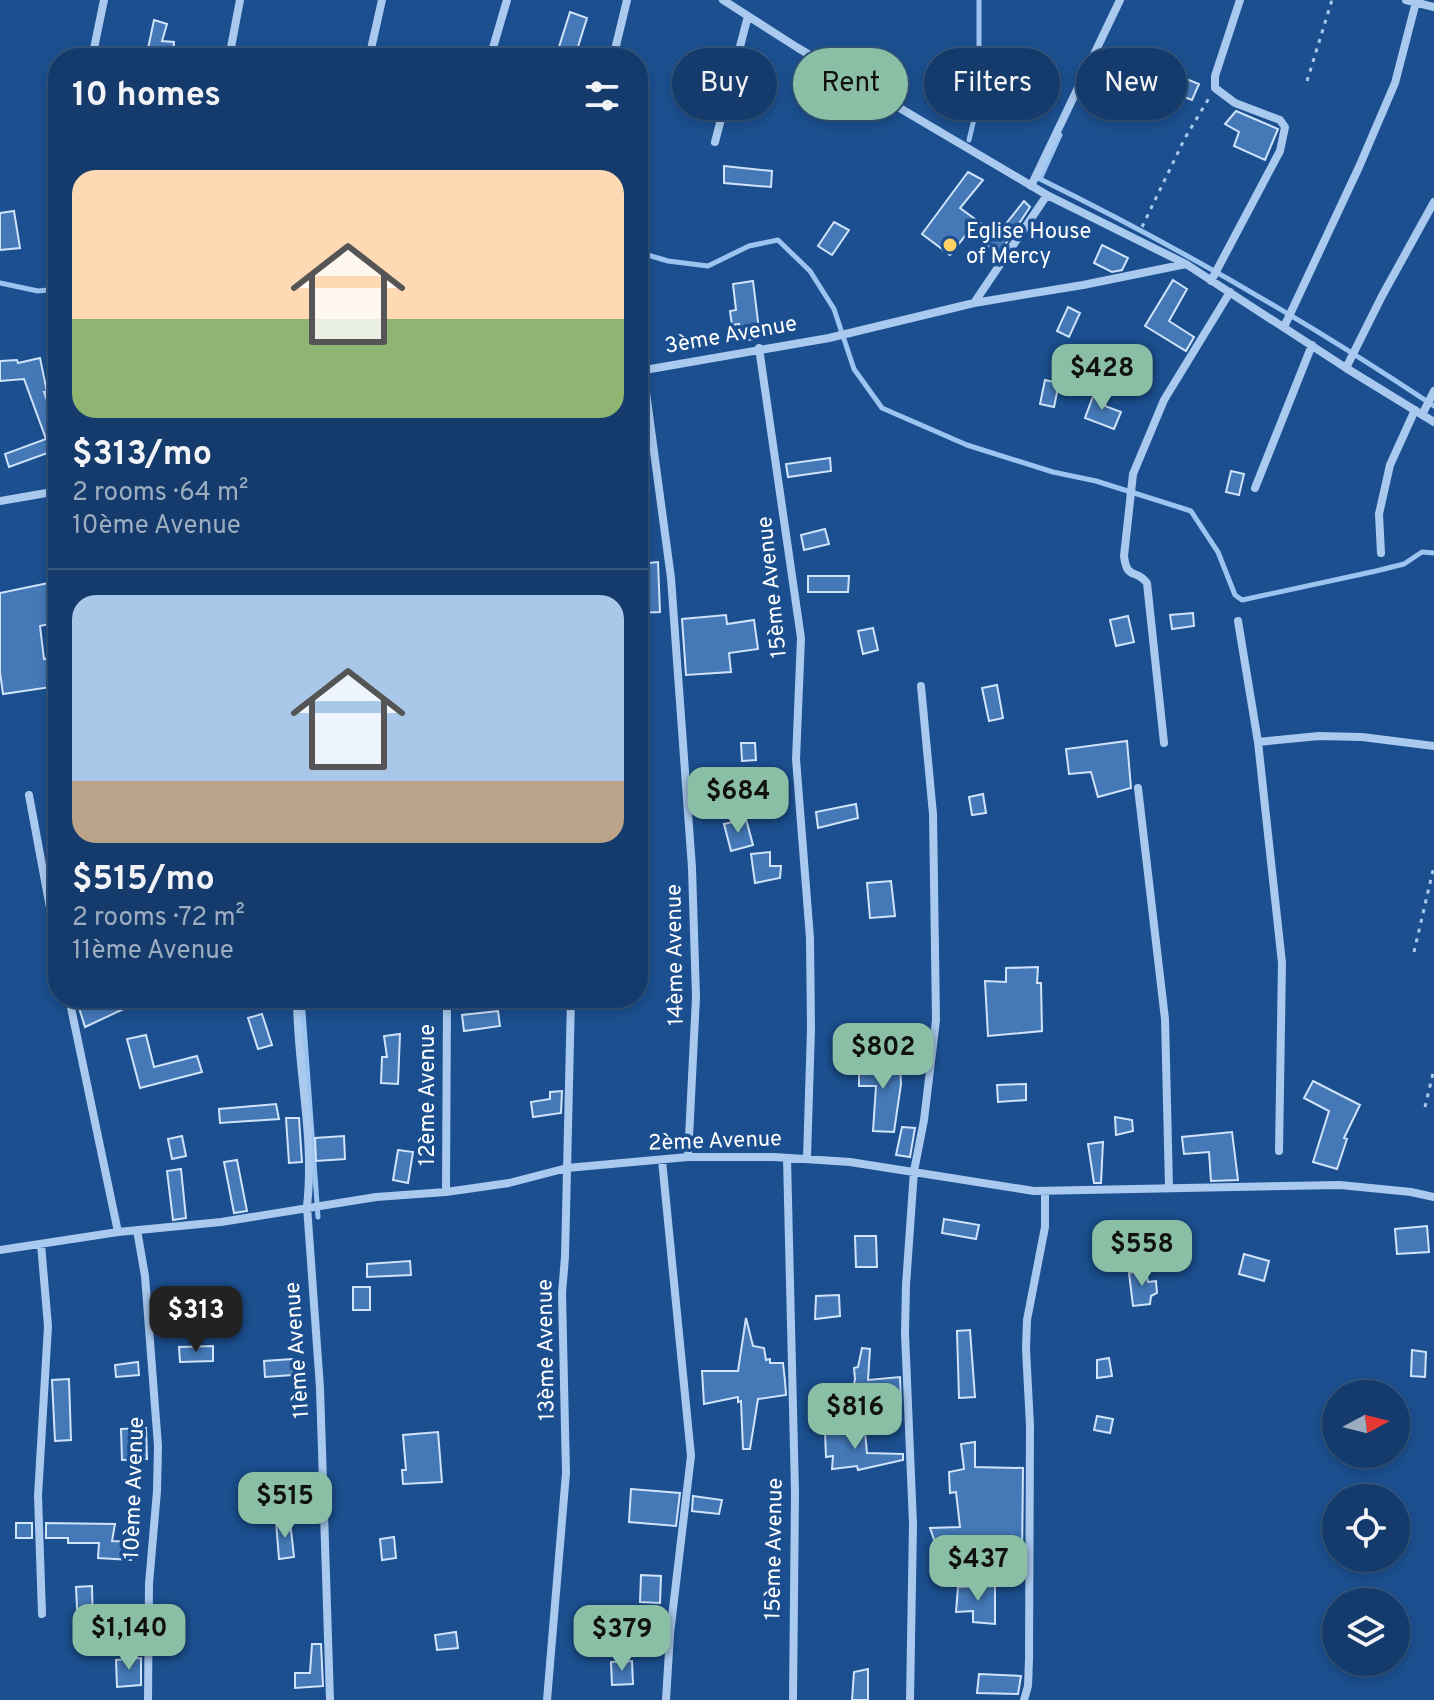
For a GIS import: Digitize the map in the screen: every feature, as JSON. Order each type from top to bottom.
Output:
[{"type":"street","points":[[94,48],[104,0]]},
{"type":"street","points":[[231,48],[240,0]]},
{"type":"street","points":[[371,48],[382,0]]},
{"type":"street","points":[[493,48],[507,0]]},
{"type":"street","points":[[615,48],[627,0]]},
{"type":"street","points":[[723,0],[1031,186],[1186,264],[1434,422]]},
{"type":"street","points":[[1031,186],[1120,0]]},
{"type":"street","points":[[1211,281],[1280,151],[1285,127],[1280,120],[1235,103],[1215,88],[1215,76],[1240,0]]},
{"type":"street","points":[[1406,0],[1434,7]]},
{"type":"street","points":[[1284,327],[1395,83],[1416,2]]},
{"type":"street","points":[[715,142],[748,16]]},
{"type":"street","points":[[974,303],[1047,195]]},
{"type":"street","points":[[1346,368],[1434,202]]},
{"type":"street","name":"3ème Avenue","points":[[648,369],[829,338],[974,303],[1186,264]]},
{"type":"street","points":[[1164,743],[1147,583],[1126,570],[1124,556],[1133,474],[1164,400],[1230,292]]},
{"type":"street","points":[[1255,488],[1312,345]]},
{"type":"street","name":"15ème Avenue","points":[[759,348],[801,638],[796,759],[810,938],[807,1158]]},
{"type":"street","points":[[1381,553],[1379,514],[1390,465],[1418,413],[1434,391]]},
{"type":"street","name":"14ème Avenue","points":[[648,424],[671,578],[692,868],[696,997],[688,1157]]},
{"type":"street","points":[[0,501],[48,493]]},
{"type":"street","points":[[1238,621],[1258,742],[1282,963],[1279,1151]]},
{"type":"street","points":[[910,1700],[913,1524],[905,1333],[914,1171],[924,1120],[936,1020],[933,814],[921,686]]},
{"type":"street","points":[[1258,742],[1319,736],[1362,737],[1434,746]]},
{"type":"street","points":[[1138,788],[1165,1019],[1169,1187]]},
{"type":"street","points":[[29,795],[48,897]]},
{"type":"street","points":[[71,1008],[118,1232]]},
{"type":"street","name":"11ème Avenue","points":[[298,1008],[320,1388],[330,1700]]},
{"type":"street","name":"12ème Avenue","points":[[446,1192],[447,1008]]},
{"type":"street","name":"13ème Avenue","points":[[547,1700],[566,1473],[562,1293],[571,1008]]},
{"type":"street","name":"2ème Avenue","points":[[0,1250],[118,1232],[221,1222],[307,1206],[509,1183],[567,1168],[688,1157],[807,1158],[1045,1192],[1340,1185],[1434,1197]]},
{"type":"street","name":"15ème Avenue","points":[[787,1158],[795,1492],[793,1700]]},
{"type":"street","points":[[662,1160],[691,1456],[670,1634],[666,1700]]},
{"type":"street","points":[[1024,1700],[1028,1686],[1029,1601],[1027,1334],[1045,1227],[1045,1192]]},
{"type":"street","name":"10ème Avenue","points":[[137,1230],[145,1276],[158,1446],[149,1584],[148,1700]]},
{"type":"street","points":[[41,1244],[48,1326],[38,1496],[42,1614]]},
{"type":"path","points":[[1307,81],[1332,0]]},
{"type":"path","points":[[1137,239],[1185,138],[1215,88]]},
{"type":"path","points":[[1414,952],[1434,866]]},
{"type":"path","points":[[1425,1107],[1434,1069]]},
{"type":"building","points":[[570,12],[587,18],[578,48],[559,48]]},
{"type":"building","points":[[154,20],[167,24],[162,41],[174,42],[174,48],[148,48]]},
{"type":"building","points":[[1187,79],[1199,84],[1192,100],[1187,98]]},
{"type":"building","points":[[1236,111],[1278,129],[1265,160],[1234,146],[1239,132],[1225,124]]},
{"type":"building","points":[[724,166],[772,171],[771,187],[724,183]]},
{"type":"building","points":[[968,172],[983,180],[960,208],[997,235],[1024,201],[1030,207],[999,254],[969,231],[950,255],[922,234]]},
{"type":"building","points":[[14,211],[20,248],[0,250],[0,213]]},
{"type":"building","points":[[834,222],[849,230],[832,255],[818,246]]},
{"type":"building","points":[[1102,245],[1128,258],[1122,270],[1112,272],[1094,263]]},
{"type":"building","points":[[1173,280],[1187,289],[1169,321],[1194,337],[1186,351],[1145,326]]},
{"type":"building","points":[[753,281],[760,338],[741,341],[739,324],[732,325],[730,311],[736,310],[733,284]]},
{"type":"building","points":[[1068,307],[1080,313],[1069,337],[1057,331]]},
{"type":"building","points":[[40,358],[48,403],[48,453],[9,467],[5,454],[46,439],[24,379],[0,381],[0,361],[17,360],[18,363]]},
{"type":"building","points":[[1045,380],[1059,383],[1054,407],[1040,404]]},
{"type":"building","points":[[1095,391],[1108,396],[1105,406],[1121,412],[1114,429],[1085,418]]},
{"type":"building","points":[[830,458],[831,471],[788,477],[786,464]]},
{"type":"building","points":[[1231,471],[1244,474],[1239,495],[1226,492]]},
{"type":"building","points":[[825,529],[829,544],[804,550],[801,535]]},
{"type":"building","points":[[658,562],[660,612],[648,613],[648,563]]},
{"type":"building","points":[[808,576],[849,576],[848,592],[808,592]]},
{"type":"building","points":[[48,583],[48,624],[40,626],[44,659],[48,658],[48,687],[3,694],[0,593]]},
{"type":"building","points":[[1193,613],[1194,626],[1172,629],[1170,615]]},
{"type":"building","points":[[726,615],[727,624],[754,620],[758,649],[729,653],[731,672],[686,675],[682,619]]},
{"type":"building","points":[[1128,616],[1134,642],[1116,646],[1110,620]]},
{"type":"building","points":[[873,628],[878,650],[863,654],[858,631]]},
{"type":"building","points":[[997,685],[1003,718],[989,721],[982,688]]},
{"type":"building","points":[[1127,741],[1131,788],[1098,797],[1091,772],[1069,774],[1066,749]]},
{"type":"building","points":[[741,743],[755,743],[756,760],[742,761]]},
{"type":"building","points":[[983,794],[986,813],[972,815],[969,797]]},
{"type":"building","points":[[856,804],[858,818],[818,828],[816,812]]},
{"type":"building","points":[[746,819],[753,845],[731,851],[724,824]]},
{"type":"building","points":[[770,852],[770,866],[781,866],[780,878],[755,883],[751,854]]},
{"type":"building","points":[[891,881],[895,916],[870,918],[867,883]]},
{"type":"building","points":[[1038,967],[1042,1031],[988,1036],[985,981],[1006,982],[1006,968]]},
{"type":"building","points":[[79,1008],[126,1008],[85,1027]]},
{"type":"building","points":[[498,1011],[500,1026],[464,1031],[462,1015]]},
{"type":"building","points":[[262,1014],[272,1045],[258,1049],[248,1018]]},
{"type":"building","points":[[400,1034],[398,1084],[381,1083],[382,1057],[387,1057],[384,1036]]},
{"type":"building","points":[[146,1035],[154,1067],[197,1056],[202,1072],[140,1088],[127,1039]]},
{"type":"building","points":[[859,1061],[900,1064],[901,1084],[894,1132],[873,1131],[876,1086],[859,1086]]},
{"type":"building","points":[[1313,1081],[1360,1105],[1344,1138],[1347,1139],[1337,1169],[1313,1162],[1329,1111],[1304,1098]]},
{"type":"building","points":[[1026,1084],[1026,1100],[998,1102],[997,1085]]},
{"type":"building","points":[[562,1091],[561,1113],[533,1117],[531,1102],[550,1099],[550,1092]]},
{"type":"building","points":[[276,1104],[279,1119],[220,1123],[219,1109]]},
{"type":"building","points":[[1115,1117],[1132,1120],[1133,1131],[1116,1135]]},
{"type":"building","points":[[286,1118],[299,1118],[302,1162],[289,1163]]},
{"type":"building","points":[[902,1127],[915,1128],[910,1157],[896,1155]]},
{"type":"building","points":[[1232,1132],[1238,1180],[1211,1181],[1209,1152],[1184,1154],[1182,1137]]},
{"type":"building","points":[[182,1136],[186,1156],[172,1159],[168,1139]]},
{"type":"building","points":[[344,1136],[345,1159],[316,1161],[315,1138]]},
{"type":"building","points":[[1103,1142],[1101,1183],[1094,1183],[1088,1144]]},
{"type":"building","points":[[398,1150],[413,1152],[408,1183],[393,1180]]},
{"type":"building","points":[[237,1160],[247,1211],[234,1213],[224,1162]]},
{"type":"building","points":[[181,1169],[186,1218],[173,1220],[167,1171]]},
{"type":"building","points":[[944,1219],[979,1225],[976,1239],[942,1233]]},
{"type":"building","points":[[1427,1226],[1429,1252],[1397,1254],[1395,1229]]},
{"type":"building","points":[[855,1236],[876,1236],[877,1267],[856,1267]]},
{"type":"building","points":[[1244,1254],[1269,1261],[1264,1281],[1239,1274]]},
{"type":"building","points":[[410,1261],[411,1275],[367,1277],[367,1264]]},
{"type":"building","points":[[1146,1270],[1148,1282],[1156,1281],[1157,1293],[1151,1296],[1150,1304],[1133,1306],[1129,1273]]},
{"type":"building","points":[[353,1287],[370,1287],[370,1310],[353,1310]]},
{"type":"building","points":[[839,1295],[840,1316],[815,1319],[816,1296]]},
{"type":"building","points":[[746,1318],[753,1346],[764,1348],[766,1360],[770,1359],[770,1363],[783,1363],[786,1395],[758,1399],[750,1449],[743,1449],[741,1401],[738,1402],[738,1397],[704,1404],[702,1371],[738,1371]]},
{"type":"building","points":[[970,1330],[975,1397],[959,1398],[957,1331]]},
{"type":"building","points":[[213,1346],[213,1361],[180,1362],[179,1347]]},
{"type":"building","points":[[862,1348],[870,1349],[868,1380],[900,1377],[901,1402],[867,1405],[866,1410],[861,1410],[860,1405],[850,1406],[854,1368],[858,1367]]},
{"type":"building","points":[[1412,1350],[1426,1352],[1425,1377],[1411,1376]]},
{"type":"building","points":[[1109,1358],[1112,1376],[1097,1378],[1097,1360]]},
{"type":"building","points":[[292,1359],[293,1375],[265,1377],[264,1361]]},
{"type":"building","points":[[138,1362],[139,1375],[116,1377],[115,1365]]},
{"type":"building","points":[[69,1379],[71,1440],[55,1441],[52,1380]]},
{"type":"building","points":[[1097,1416],[1113,1419],[1110,1433],[1094,1430]]},
{"type":"building","points":[[146,1428],[147,1459],[122,1460],[121,1429]]},
{"type":"building","points":[[438,1432],[442,1482],[403,1484],[402,1470],[406,1470],[403,1435]]},
{"type":"building","points":[[825,1432],[865,1432],[867,1453],[903,1454],[903,1460],[858,1470],[857,1466],[832,1469],[833,1456],[826,1457]]},
{"type":"building","points":[[975,1442],[975,1467],[1023,1468],[1022,1558],[972,1562],[972,1544],[936,1545],[930,1528],[960,1527],[956,1492],[950,1493],[949,1472],[964,1469],[961,1444]]},
{"type":"building","points":[[631,1489],[680,1493],[676,1526],[629,1522]]},
{"type":"building","points":[[693,1496],[722,1500],[719,1514],[692,1511]]},
{"type":"building","points":[[290,1521],[294,1557],[279,1559],[276,1522]]},
{"type":"building","points":[[16,1523],[32,1523],[32,1538],[16,1538]]},
{"type":"building","points":[[46,1523],[115,1524],[112,1541],[132,1542],[131,1560],[98,1558],[99,1543],[68,1543],[68,1538],[46,1538]]},
{"type":"building","points":[[394,1537],[396,1558],[382,1560],[380,1539]]},
{"type":"building","points":[[641,1575],[661,1576],[660,1603],[640,1602]]},
{"type":"building","points":[[92,1586],[93,1629],[78,1630],[76,1587]]},
{"type":"building","points":[[995,1586],[995,1624],[973,1622],[973,1611],[956,1612],[958,1587]]},
{"type":"building","points":[[456,1632],[458,1648],[437,1650],[435,1635]]},
{"type":"building","points":[[312,1644],[321,1644],[323,1686],[295,1688],[295,1673],[310,1673]]},
{"type":"building","points":[[141,1658],[141,1685],[117,1687],[116,1660]]},
{"type":"building","points":[[632,1661],[633,1684],[612,1685],[611,1662]]},
{"type":"building","points":[[868,1669],[868,1700],[852,1700],[854,1672]]},
{"type":"building","points":[[979,1674],[1021,1676],[1018,1694],[977,1693]]},
{"type":"waterway","points":[[969,140],[979,98],[979,0]]},
{"type":"waterway","points":[[1060,135],[1040,179],[1241,286],[1434,406]]},
{"type":"waterway","points":[[648,255],[708,266],[749,246],[778,240],[810,271],[834,309],[854,369],[882,408],[967,445],[1191,511],[1218,552],[1235,595],[1242,600],[1404,564],[1422,552],[1434,553]]},
{"type":"waterway","points":[[0,283],[38,291],[48,290]]},
{"type":"waterway","points":[[303,1008],[318,1217]]},
{"type":"place","name":"Eglise House of Mercy","points":[[950,245]]}]
